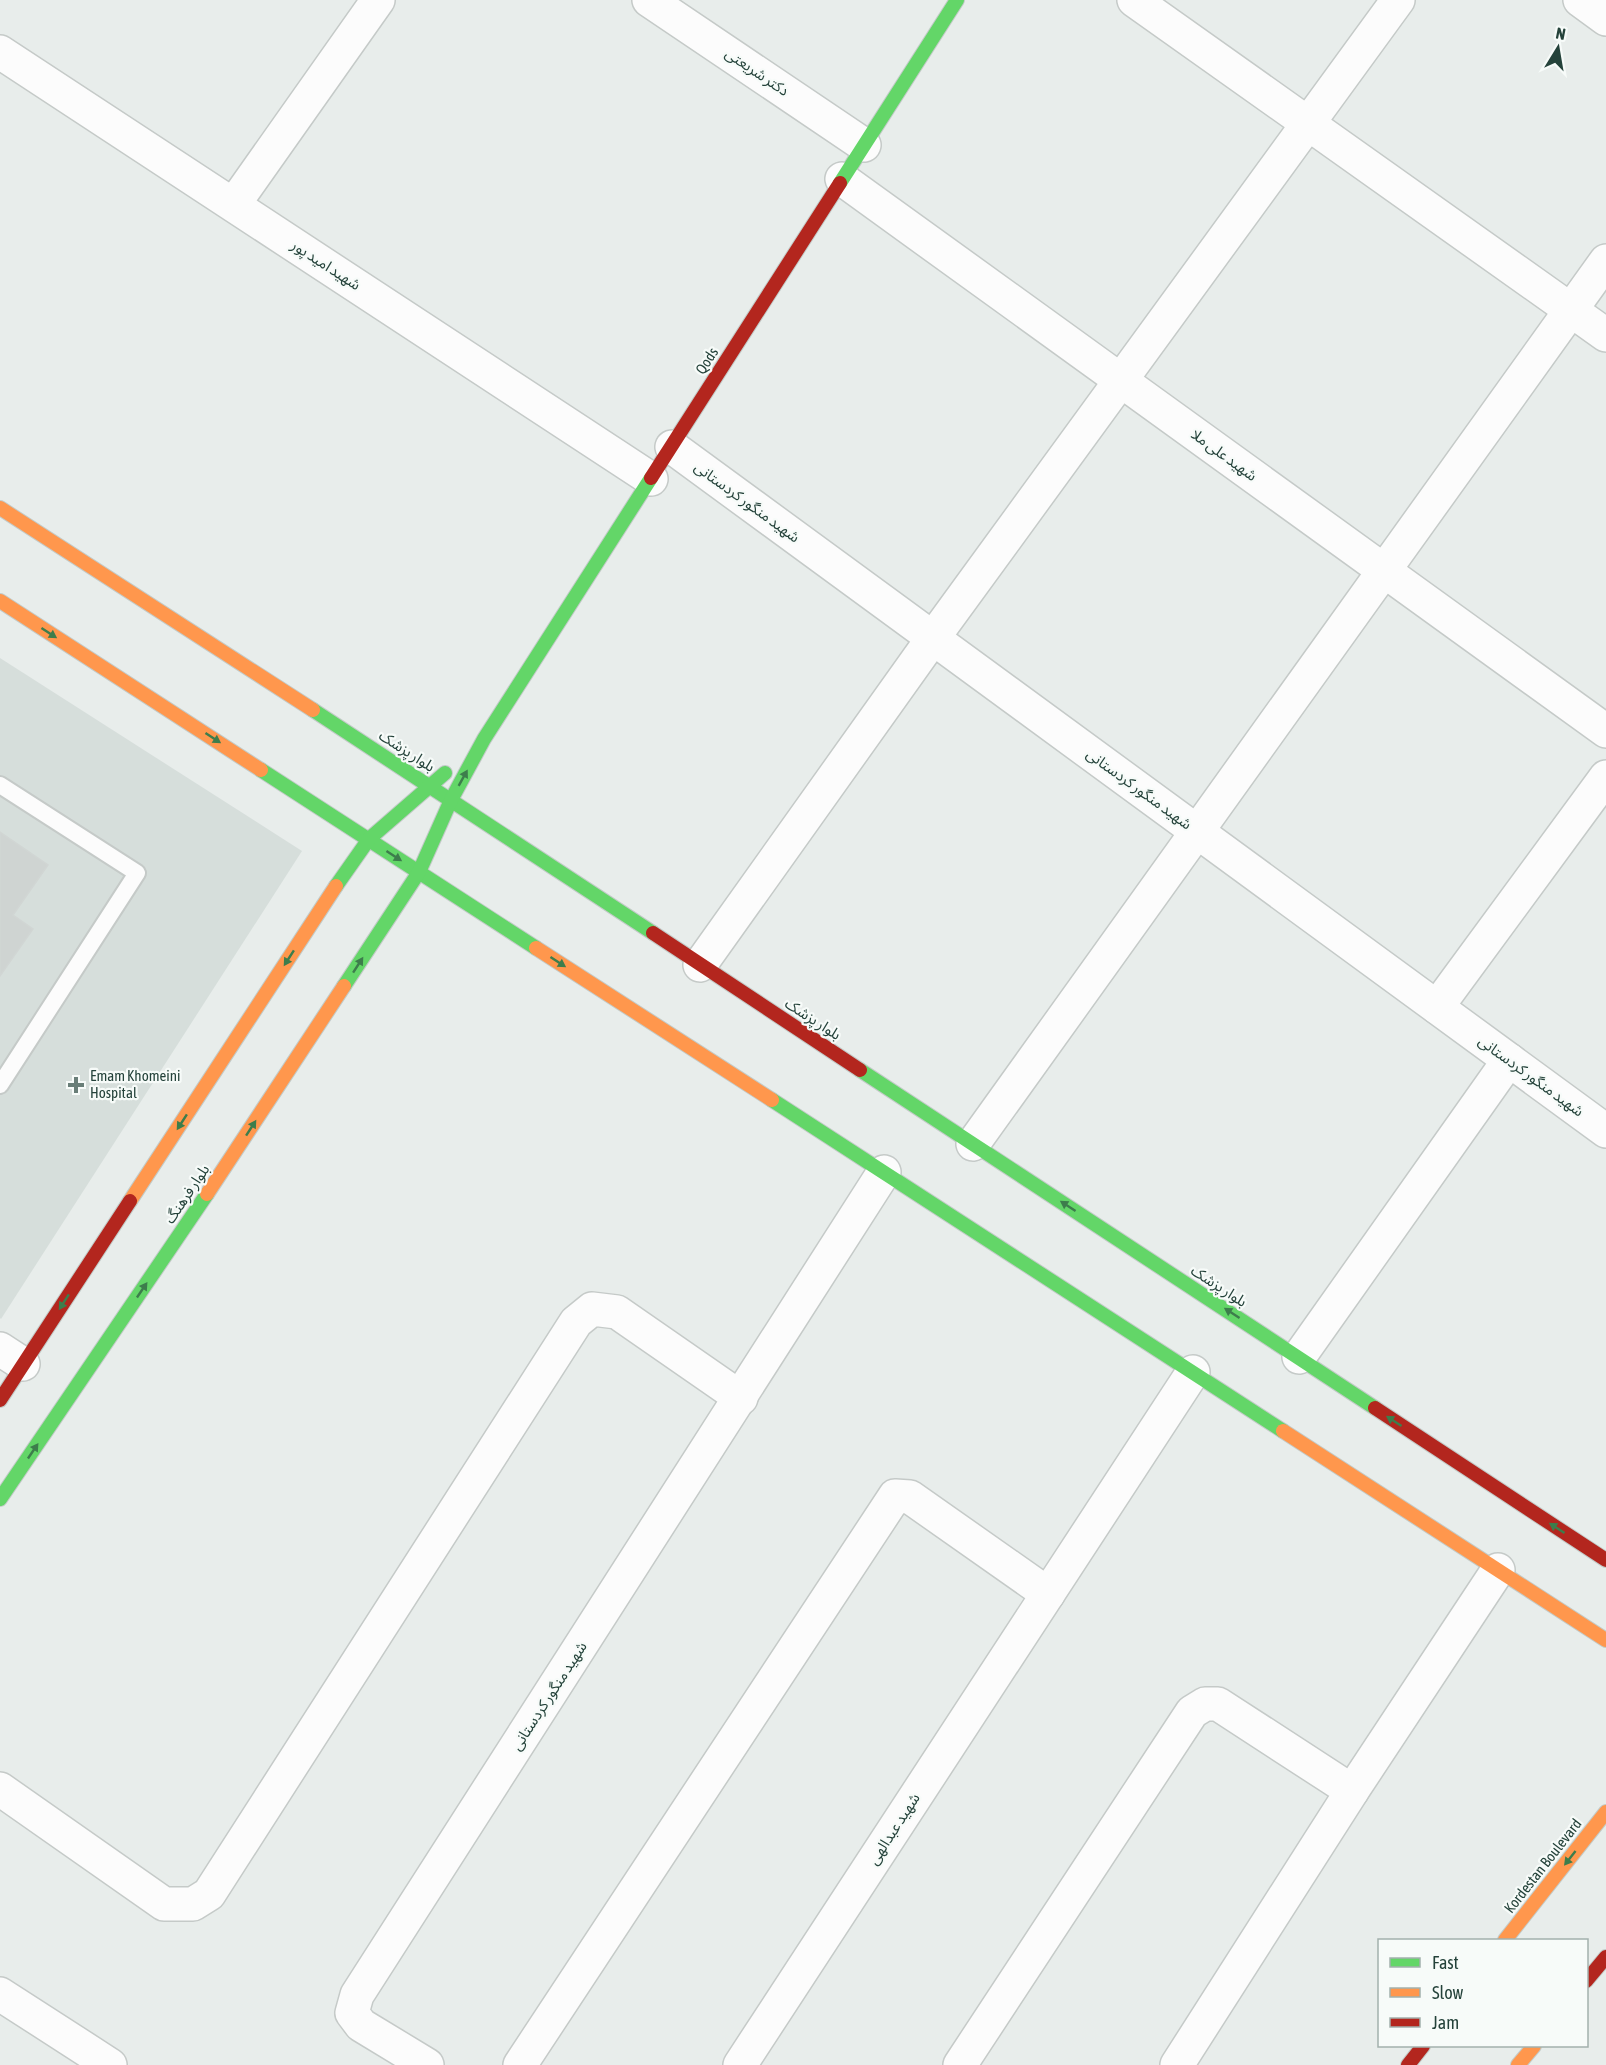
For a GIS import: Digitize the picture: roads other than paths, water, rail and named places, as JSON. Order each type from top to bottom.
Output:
[{"type":"street","points":[[234,204],[378,0]]},
{"type":"street","name":"دکتر شریعتی","points":[[649,0],[864,145]]},
{"type":"street","name":"Qods","points":[[484,739],[957,0]]},
{"type":"street","points":[[1134,0],[1307,125],[1606,335]]},
{"type":"street","points":[[700,965],[933,638],[1398,0]]},
{"type":"street","points":[[1580,0],[1606,19]]},
{"type":"street","name":"شهید امید پور","points":[[0,52],[651,479]]},
{"type":"street","name":"شهید علی ملا","points":[[842,179],[1606,731]]},
{"type":"street","points":[[974,1144],[1606,261]]},
{"type":"street","name":"شهید منگور کردستانی","points":[[672,447],[1606,1131]]},
{"type":"street","name":"بلوار پزشک","points":[[0,508],[430,785],[1606,1560]]},
{"type":"street","points":[[0,601],[1606,1640]]},
{"type":"street","points":[[0,1400],[12,1357],[369,839],[484,739]]},
{"type":"street","name":"بلوار فرهنگ","points":[[0,1499],[209,1191],[419,872],[451,800],[484,739]]},
{"type":"street","points":[[1437,1007],[1606,777]]},
{"type":"street","points":[[1299,1357],[1509,1059]]},
{"type":"street","name":"شهید منگور کردستانی","points":[[427,2065],[361,2025],[352,2013],[357,1995],[884,1172]]},
{"type":"street","points":[[0,1789],[164,1904],[193,1904],[209,1894],[576,1322],[592,1309],[617,1312],[741,1398]]},
{"type":"street","name":"شهید عبدالهی","points":[[741,2065],[1193,1372]]},
{"type":"street","points":[[520,2065],[895,1496],[910,1497],[1048,1594]]},
{"type":"street","points":[[1177,2065],[1352,1791],[1498,1569]]},
{"type":"street","points":[[960,2065],[1192,1712],[1205,1704],[1218,1704],[1352,1791]]},
{"type":"street","name":"Kordestan Boulevard","points":[[1507,1939],[1606,1812]]},
{"type":"street","points":[[0,1994],[110,2065]]},
{"type":"street","points":[[1408,2065],[1422,2047]]},
{"type":"street","points":[[1518,2065],[1533,2047]]},
{"type":"lane","points":[[0,785],[137,873],[0,1085]]},
{"type":"place","name":"Emam Khomeini Hospital","points":[[76,1085]]}]
